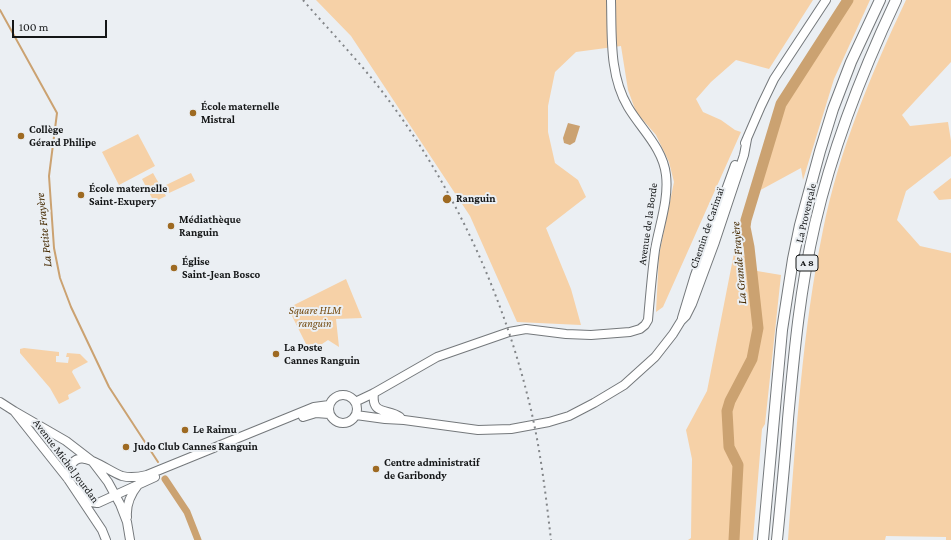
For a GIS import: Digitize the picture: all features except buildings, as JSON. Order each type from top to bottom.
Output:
[{"type":"highway","name":"La Provençale","points":[[763,540],[782,330],[800,225],[833,109],[851,62],[880,0]]},
{"type":"highway","name":"La Provençale","points":[[777,540],[793,366],[801,300],[815,225],[831,163],[850,106],[896,0]]},
{"type":"street","name":"Avenue de la Borde","points":[[374,393],[438,357],[509,332],[526,329],[566,334],[591,335],[630,332],[640,329],[645,325],[648,320],[655,250],[666,190],[666,175],[661,157],[647,132],[628,107],[620,89],[614,68],[611,0]]},
{"type":"street","name":"Chemin de Carimaï","points":[[356,415],[478,430],[493,430],[527,426],[565,417],[580,411],[601,400],[633,378],[655,356],[673,334],[681,321],[683,310],[739,154],[774,79],[826,0]]},
{"type":"street","name":"Chemin de Carimaï","points":[[374,393],[374,402],[378,409],[398,415],[404,420]]},
{"type":"street","points":[[354,402],[374,393]]},
{"type":"street","points":[[341,395],[349,397],[354,402],[356,415],[351,421],[343,423],[336,422],[329,414],[329,405],[334,398],[341,395]]},
{"type":"street","name":"Avenue Michel Jourdan","points":[[0,402],[14,412],[68,478],[102,530],[106,540]]},
{"type":"street","points":[[14,412],[66,441],[92,461],[122,476],[139,476],[147,475],[314,407],[329,405]]},
{"type":"street","points":[[77,490],[93,503],[98,503],[182,466],[312,414],[329,414]]},
{"type":"street","points":[[68,478],[69,469],[75,460],[80,458],[92,461],[108,482],[127,522]]},
{"type":"street","points":[[130,540],[126,512],[131,495],[138,485]]},
{"type":"green space","points":[[316,0],[813,0],[769,69],[736,60],[711,82],[696,99],[703,112],[721,120],[735,130],[741,132],[663,307],[656,312],[659,255],[674,182],[669,162],[656,135],[636,112],[628,90],[621,46],[576,52],[555,72],[548,106],[548,132],[555,163],[578,180],[586,197],[546,228],[571,289],[581,325],[517,322],[470,216],[351,36]]},
{"type":"green space","points":[[850,0],[870,0],[834,79],[803,180],[801,168],[755,193],[788,99]]},
{"type":"green space","points":[[906,0],[951,0],[951,62],[902,115],[910,126],[948,122],[951,141],[951,156],[906,191],[897,220],[920,246],[951,253],[951,540],[946,540],[946,537],[886,536],[885,540],[788,540],[805,346],[823,230],[838,171],[857,113]]},
{"type":"green space","points":[[138,134],[155,166],[119,185],[102,152]]},
{"type":"green space","points":[[153,173],[166,196],[154,202],[142,179]]},
{"type":"green space","points":[[191,173],[195,181],[169,193],[166,185]]},
{"type":"green space","points":[[951,178],[951,199],[939,200],[933,192]]},
{"type":"green space","points":[[736,243],[748,262],[757,271],[781,275],[765,424],[762,429],[753,540],[688,540],[691,538],[692,459],[686,430],[707,391]]},
{"type":"green space","name":"Square HLM ranguin","points":[[346,279],[362,318],[336,319],[339,347],[328,340],[310,352],[288,308]]},
{"type":"green space","points":[[24,348],[59,352],[59,356],[56,356],[56,362],[68,363],[69,357],[66,357],[67,353],[80,354],[88,362],[72,372],[81,388],[68,395],[69,399],[59,404],[50,388],[20,353],[20,349]]},
{"type":"shaded area","points":[[568,123],[580,126],[575,142],[570,145],[564,143],[563,138]]},
{"type":"waterway","name":"La Grande Frayère","points":[[734,540],[738,465],[729,447],[727,411],[730,401],[752,359],[758,328],[749,247],[745,227],[746,220],[781,104],[848,0]]},
{"type":"waterway","name":"La Petite Frayère","points":[[0,10],[57,113],[49,176],[54,248],[60,278],[71,307],[109,387],[158,462]]},
{"type":"waterway","name":"La Petite Frayère","points":[[165,479],[187,512],[198,540]]},
{"type":"railway","points":[[303,0],[372,78],[407,126],[431,163],[473,242],[491,283],[520,367],[538,442],[551,540]]},
{"type":"place","name":"École maternelle Mistral","points":[[193,113]]},
{"type":"place","name":"Collège Gérard Philipe","points":[[21,136]]},
{"type":"place","name":"École maternelle Saint-Exupery","points":[[81,195]]},
{"type":"place","name":"Ranguin","points":[[447,199]]},
{"type":"place","name":"Médiathèque Ranguin","points":[[171,226]]},
{"type":"place","name":"Église Saint-Jean Bosco","points":[[174,268]]},
{"type":"place","name":"La Poste Cannes Ranguin","points":[[276,354]]},
{"type":"place","name":"Le Raimu","points":[[185,430]]},
{"type":"place","name":"Judo Club Cannes Ranguin","points":[[126,447]]},
{"type":"place","name":"Centre administratif de Garibondy","points":[[376,469]]}]
